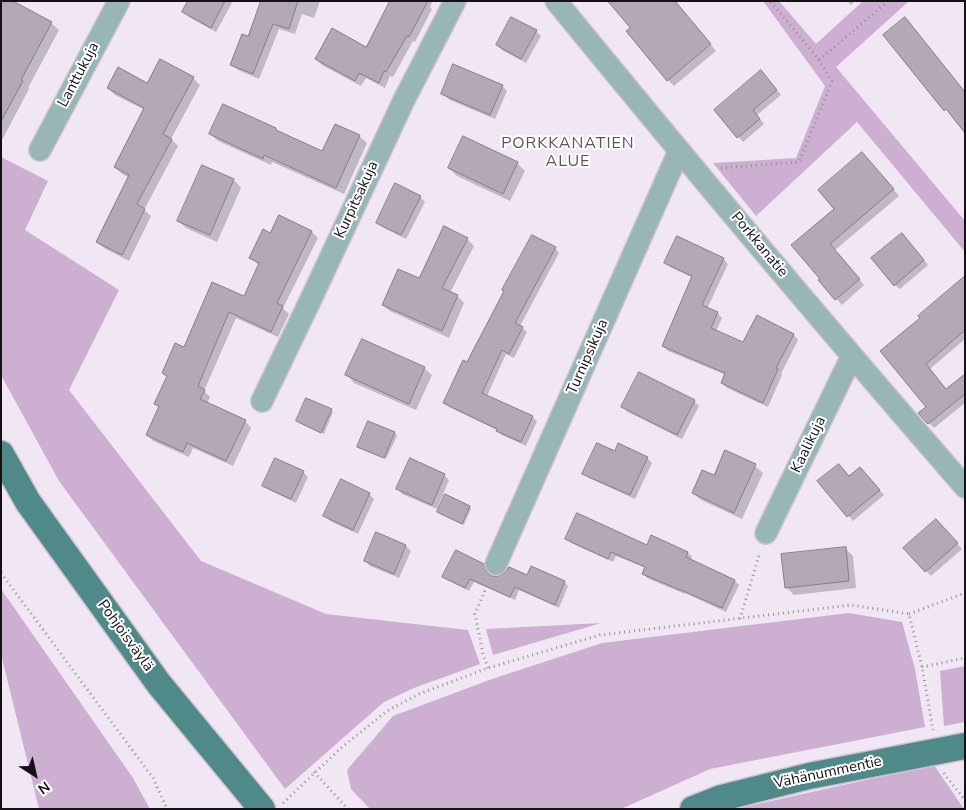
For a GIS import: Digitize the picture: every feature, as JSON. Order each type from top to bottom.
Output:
[{"type":"main road","name":"Pohjoisväylä","points":[[1,454],[28,502],[159,684],[272,806]]},
{"type":"main road","name":"Vähänummentie","points":[[692,809],[721,798],[809,776],[965,746]]},
{"type":"street","name":"Lanttukuja","points":[[40,150],[119,1]]},
{"type":"street","name":"Kurpitsakuja","points":[[262,401],[404,100],[455,1]]},
{"type":"street","name":"Porkkanatie","points":[[556,1],[695,170],[965,487]]},
{"type":"street","name":"Turnipsikuja","points":[[496,564],[679,150]]},
{"type":"street","name":"Kaalikuja","points":[[766,533],[852,356]]},
{"type":"path","points":[[695,170],[799,162],[832,81],[820,60],[770,1]]},
{"type":"path","points":[[820,60],[888,1]]},
{"type":"path","points":[[740,619],[766,533]]},
{"type":"path","points":[[488,668],[483,654],[475,614],[496,564]]},
{"type":"path","points":[[1,573],[153,778],[167,809]]},
{"type":"path","points":[[272,806],[387,711],[419,694],[488,668],[600,634],[851,605],[909,614],[965,593]]},
{"type":"path","points":[[909,614],[922,666],[965,658]]},
{"type":"path","points":[[314,772],[348,809]]},
{"type":"shaded area","points":[[763,1],[779,1],[816,44],[863,1],[909,1],[836,67],[965,221],[965,252],[857,122],[756,216],[713,163],[796,158],[825,86]]},
{"type":"shaded area","points":[[1,157],[48,181],[25,230],[119,290],[69,390],[201,561],[326,614],[468,630],[480,664],[414,688],[384,702],[285,789],[59,481],[1,375]]},
{"type":"shaded area","points":[[1,589],[133,778],[150,809],[39,809],[1,654]]},
{"type":"shaded area","points":[[849,613],[902,622],[915,669],[925,727],[710,769],[621,809],[370,809],[351,789],[347,770],[393,716],[492,679],[602,643]]},
{"type":"shaded area","points":[[601,623],[493,655],[486,629]]},
{"type":"shaded area","points":[[965,666],[965,722],[944,726],[940,671]]},
{"type":"shaded area","points":[[934,765],[964,809],[735,809]]},
{"type":"building","points":[[1,1],[13,1],[52,22],[1,121]]},
{"type":"building","points":[[188,1],[225,1],[211,28],[182,12]]},
{"type":"building","points":[[261,1],[298,1],[289,29],[273,24],[253,74],[230,65],[242,34],[248,36]]},
{"type":"building","points":[[390,1],[428,1],[409,37],[407,36],[386,72],[384,71],[379,83],[359,73],[355,81],[315,59],[332,28],[366,47]]},
{"type":"building","points":[[608,1],[675,1],[711,44],[667,81],[626,31],[630,28]]},
{"type":"building","points":[[511,17],[537,30],[521,59],[496,45]]},
{"type":"building","points":[[905,17],[965,92],[965,133],[946,109],[944,111],[883,35]]},
{"type":"building","points":[[160,59],[194,77],[163,134],[172,139],[137,204],[145,209],[122,255],[96,242],[129,175],[114,167],[144,108],[107,88],[118,67],[147,83]]},
{"type":"building","points":[[453,64],[503,85],[490,115],[441,94]]},
{"type":"building","points":[[761,70],[777,90],[753,110],[760,119],[737,138],[714,110]]},
{"type":"building","points":[[223,104],[322,151],[335,124],[360,135],[336,188],[264,155],[263,159],[209,134]]},
{"type":"building","points":[[463,136],[518,162],[503,194],[448,168]]},
{"type":"building","points":[[862,152],[894,189],[830,244],[860,279],[835,300],[791,245],[834,209],[818,190]]},
{"type":"building","points":[[202,165],[234,179],[210,235],[177,221]]},
{"type":"building","points":[[395,183],[421,196],[401,235],[376,223]]},
{"type":"building","points":[[279,215],[312,231],[277,303],[283,306],[271,332],[229,312],[198,386],[205,390],[200,399],[246,420],[226,461],[187,443],[183,452],[146,435],[159,406],[154,404],[167,376],[162,373],[175,343],[184,347],[212,282],[244,296],[259,263],[249,258],[263,229],[270,233]]},
{"type":"building","points":[[444,226],[468,238],[442,288],[458,295],[442,331],[382,305],[398,269],[419,278]]},
{"type":"building","points":[[902,233],[924,260],[894,286],[871,258]]},
{"type":"building","points":[[532,235],[556,247],[515,323],[523,327],[509,354],[502,350],[482,393],[533,416],[521,442],[443,403],[463,360],[467,362],[504,291],[502,290]]},
{"type":"building","points":[[677,236],[724,258],[702,305],[718,312],[711,328],[743,342],[757,315],[794,334],[776,368],[778,369],[763,403],[721,383],[725,373],[662,346],[692,276],[664,263]]},
{"type":"building","points":[[965,276],[965,330],[926,364],[946,389],[965,374],[965,394],[928,424],[918,413],[926,407],[880,351],[920,318],[918,316]]},
{"type":"building","points":[[362,339],[425,367],[409,404],[345,375]]},
{"type":"building","points":[[639,372],[695,400],[677,435],[621,407]]},
{"type":"building","points":[[306,398],[332,409],[321,433],[296,421]]},
{"type":"building","points":[[368,421],[395,432],[384,458],[357,447]]},
{"type":"building","points":[[597,443],[615,451],[618,443],[648,457],[630,495],[582,474]]},
{"type":"building","points":[[725,450],[756,464],[734,513],[692,493],[702,470],[714,475]]},
{"type":"building","points":[[275,458],[304,471],[291,499],[262,486]]},
{"type":"building","points":[[410,458],[445,474],[432,505],[396,489]]},
{"type":"building","points":[[839,464],[849,476],[860,467],[880,490],[847,517],[817,481]]},
{"type":"building","points":[[341,479],[370,493],[353,530],[323,516]]},
{"type":"building","points":[[445,494],[470,506],[462,524],[437,512]]},
{"type":"building","points":[[577,513],[647,545],[651,535],[688,552],[686,557],[735,580],[722,608],[642,574],[645,567],[611,552],[608,559],[565,539]]},
{"type":"building","points":[[936,519],[958,543],[925,572],[903,548]]},
{"type":"building","points":[[376,532],[406,545],[394,574],[364,561]]},
{"type":"building","points":[[846,547],[849,581],[785,588],[781,554]]},
{"type":"building","points":[[456,550],[484,564],[486,571],[491,576],[503,574],[509,567],[527,575],[531,566],[565,581],[555,605],[515,587],[510,597],[470,579],[465,588],[442,577]]},
{"type":"district","name":"PORKKANATIEN ALUE","points":[[568,153]]}]
